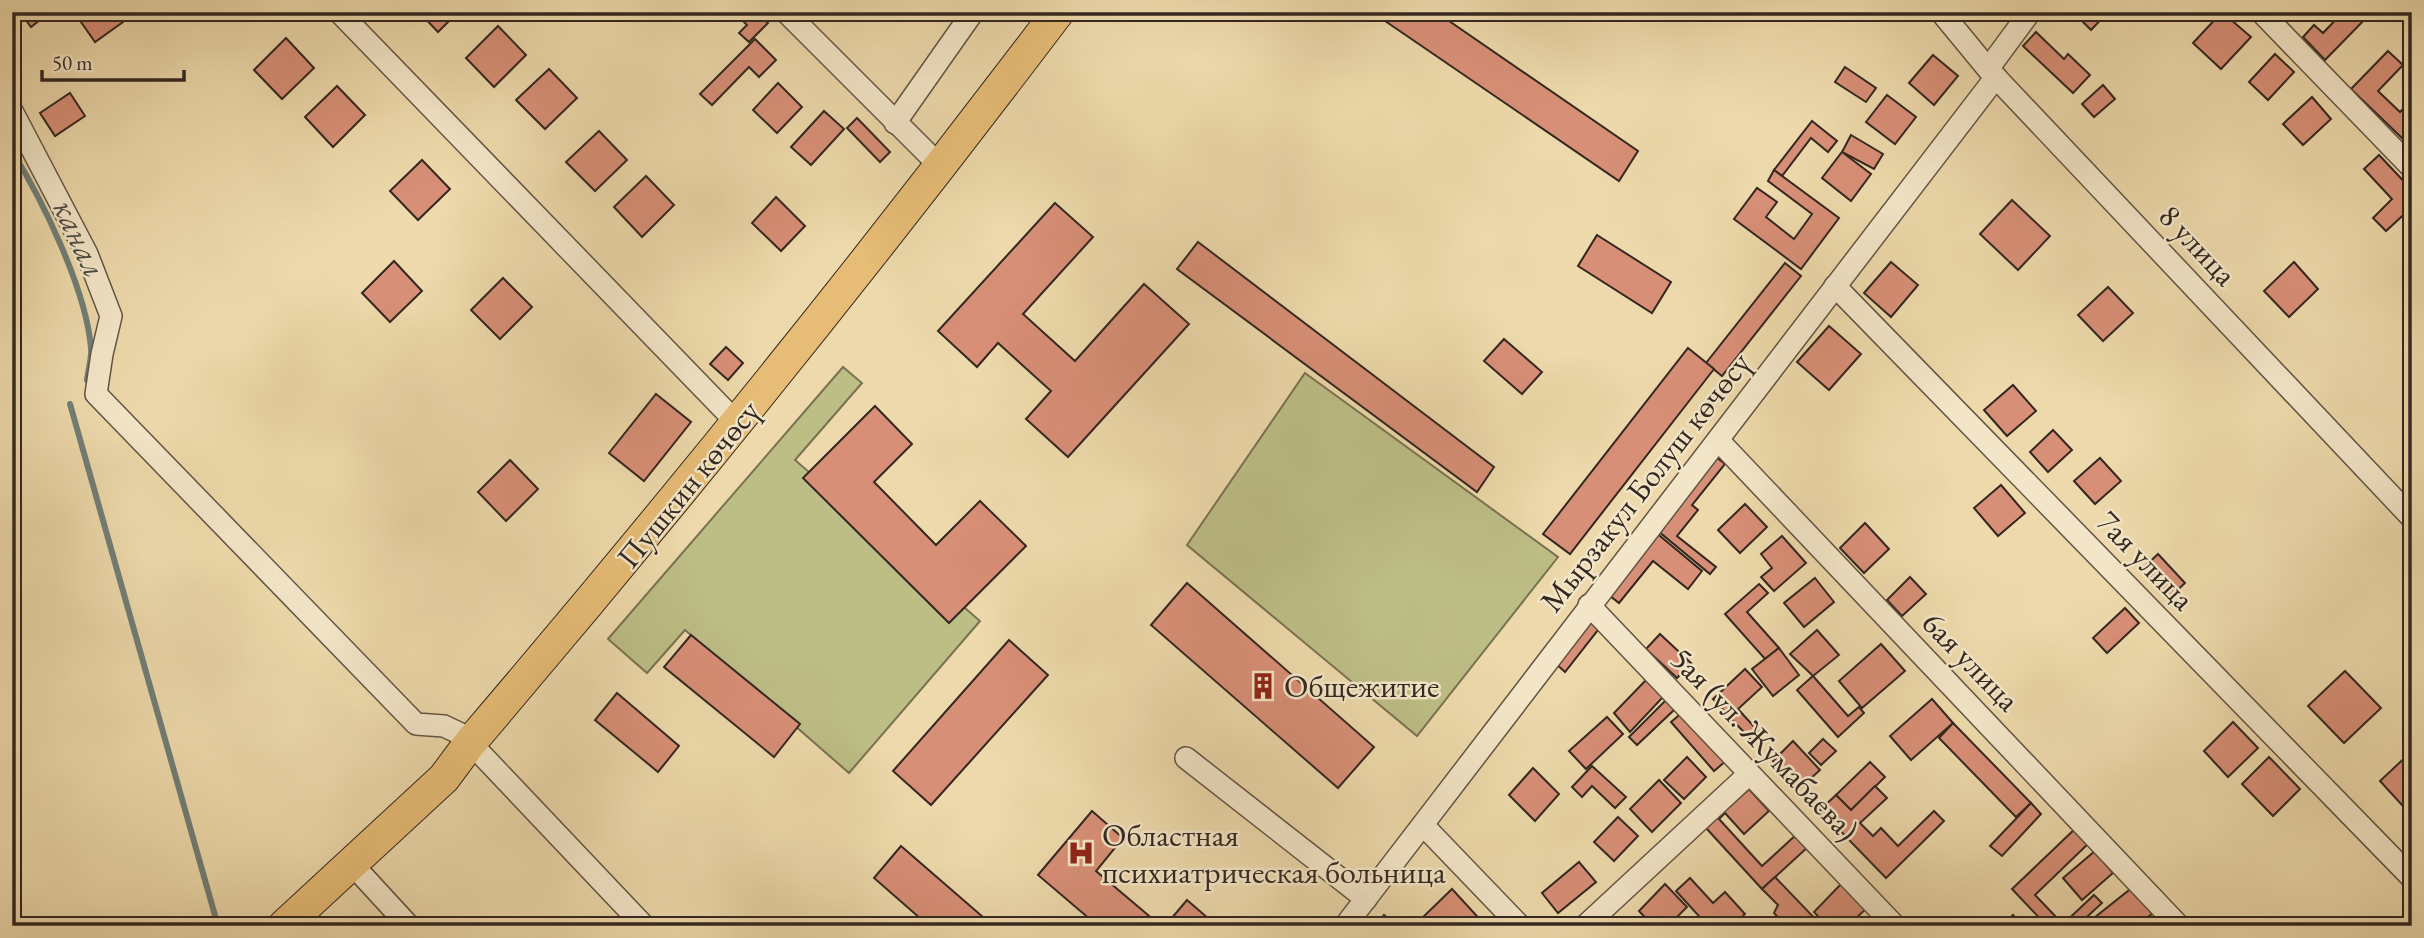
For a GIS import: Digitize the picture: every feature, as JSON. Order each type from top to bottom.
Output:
[{"type":"highway","name":"Пушкин көчөсү","points":[[284,926],[443,778],[738,424],[941,167],[1058,12]]},
{"type":"street","points":[[339,12],[738,424]]},
{"type":"street","points":[[786,12],[941,167]]},
{"type":"street","points":[[895,123],[973,12]]},
{"type":"street","name":"8 улица","points":[[1941,12],[1992,73],[2412,518]]},
{"type":"street","name":"Мырзакул Болуш көчөсү","points":[[1345,926],[1835,286],[1992,73],[2030,12]]},
{"type":"street","points":[[2261,12],[2412,168]]},
{"type":"street","points":[[12,111],[87,254],[111,316],[96,394],[416,724],[444,726],[463,735],[644,926]]},
{"type":"street","name":"7ая улица","points":[[1835,286],[2412,878]]},
{"type":"street","name":"6ая улица","points":[[1718,440],[2179,926]]},
{"type":"street","name":"5ая (ул. Жумабаева)","points":[[1589,605],[1895,926]]},
{"type":"street","points":[[1186,758],[1366,899]]},
{"type":"street","points":[[1585,926],[1749,775]]},
{"type":"street","points":[[1423,825],[1520,926]]},
{"type":"street","points":[[351,863],[410,926]]},
{"type":"green space","points":[[843,367],[862,383],[795,460],[980,621],[849,773],[685,630],[647,673],[608,639]]},
{"type":"green space","points":[[1305,373],[1558,557],[1417,736],[1187,545]]},
{"type":"building","points":[[20,12],[50,12],[31,27]]},
{"type":"building","points":[[74,12],[116,12],[123,22],[95,42]]},
{"type":"building","points":[[419,12],[458,12],[438,32]]},
{"type":"building","points":[[734,12],[757,12],[768,23],[749,42],[739,33],[747,25]]},
{"type":"building","points":[[1372,12],[1436,12],[1638,151],[1619,181]]},
{"type":"building","points":[[2073,12],[2108,12],[2091,30]]},
{"type":"building","points":[[2222,12],[2251,37],[2221,69],[2193,43]]},
{"type":"building","points":[[2343,12],[2372,12],[2325,60],[2303,37],[2314,25],[2323,33]]},
{"type":"building","points":[[498,26],[526,55],[494,87],[466,58]]},
{"type":"building","points":[[2036,32],[2064,59],[2068,54],[2090,75],[2073,93],[2023,46]]},
{"type":"building","points":[[286,38],[314,68],[282,99],[254,70]]},
{"type":"building","points":[[755,39],[776,60],[759,77],[749,67],[712,105],[700,94]]},
{"type":"building","points":[[2388,51],[2403,65],[2378,91],[2400,112],[2412,100],[2412,132],[2404,140],[2351,89]]},
{"type":"building","points":[[2275,54],[2294,72],[2268,100],[2249,82]]},
{"type":"building","points":[[1933,55],[1958,76],[1934,105],[1909,83]]},
{"type":"building","points":[[1845,67],[1876,88],[1866,102],[1835,82]]},
{"type":"building","points":[[549,69],[577,98],[545,129],[516,100]]},
{"type":"building","points":[[778,83],[802,107],[777,133],[753,110]]},
{"type":"building","points":[[2103,85],[2115,99],[2094,117],[2082,104]]},
{"type":"building","points":[[337,86],[365,115],[333,147],[305,117]]},
{"type":"building","points":[[70,93],[85,116],[55,136],[40,113]]},
{"type":"building","points":[[1887,95],[1916,117],[1895,144],[1866,122]]},
{"type":"building","points":[[2312,97],[2331,119],[2303,145],[2283,124]]},
{"type":"building","points":[[824,111],[844,129],[811,165],[791,147]]},
{"type":"building","points":[[857,118],[890,152],[880,162],[847,128]]},
{"type":"building","points":[[1812,121],[1837,141],[1828,152],[1811,138],[1782,176],[1774,170]]},
{"type":"building","points":[[599,131],[627,160],[595,191],[566,162]]},
{"type":"building","points":[[1851,135],[1883,154],[1874,169],[1842,152]]},
{"type":"building","points":[[1842,152],[1871,174],[1851,201],[1822,178]]},
{"type":"building","points":[[2379,155],[2412,190],[2412,207],[2386,231],[2373,218],[2392,199],[2364,169]]},
{"type":"building","points":[[422,160],[450,189],[418,220],[390,191]]},
{"type":"building","points":[[1774,170],[1839,218],[1801,269],[1734,219],[1757,188],[1777,202],[1766,217],[1794,239],[1812,214],[1768,181]]},
{"type":"building","points":[[646,176],[674,205],[642,237],[614,207]]},
{"type":"building","points":[[776,197],[805,226],[781,251],[752,223]]},
{"type":"building","points":[[2012,200],[2050,236],[2018,270],[1980,234]]},
{"type":"building","points":[[1055,203],[1093,237],[1023,314],[1075,361],[1144,284],[1189,324],[1068,457],[1026,419],[1051,391],[998,343],[977,367],[938,331]]},
{"type":"building","points":[[1597,235],[1671,282],[1652,313],[1578,266]]},
{"type":"building","points":[[1198,242],[1494,467],[1477,492],[1177,269]]},
{"type":"building","points":[[394,261],[422,291],[390,322],[362,293]]},
{"type":"building","points":[[1891,262],[1918,285],[1891,317],[1864,293]]},
{"type":"building","points":[[2294,262],[2318,289],[2289,317],[2264,291]]},
{"type":"building","points":[[1785,263],[1801,276],[1722,376],[1706,363]]},
{"type":"building","points":[[503,278],[532,307],[500,339],[471,310]]},
{"type":"building","points":[[2108,287],[2133,313],[2103,341],[2078,315]]},
{"type":"building","points":[[1829,326],[1861,354],[1829,390],[1797,362]]},
{"type":"building","points":[[1504,339],[1542,372],[1522,394],[1484,361]]},
{"type":"building","points":[[726,347],[743,363],[728,380],[710,364]]},
{"type":"building","points":[[1688,348],[1714,369],[1570,554],[1543,534]]},
{"type":"building","points":[[2013,385],[2036,411],[2007,436],[1984,410]]},
{"type":"building","points":[[656,394],[691,422],[644,481],[609,453]]},
{"type":"building","points":[[875,406],[912,444],[874,482],[936,545],[980,501],[1026,546],[949,623],[803,478]]},
{"type":"building","points":[[2053,430],[2072,450],[2048,472],[2030,452]]},
{"type":"building","points":[[1711,453],[1725,464],[1692,505],[1698,510],[1677,536],[1716,567],[1710,574],[1652,526]]},
{"type":"building","points":[[2100,458],[2121,481],[2095,504],[2074,481]]},
{"type":"building","points":[[510,460],[538,489],[506,521],[478,492]]},
{"type":"building","points":[[2001,485],[2025,513],[1998,536],[1974,508]]},
{"type":"building","points":[[1745,504],[1767,527],[1740,553],[1718,530]]},
{"type":"building","points":[[1865,523],[1889,549],[1864,573],[1840,548]]},
{"type":"building","points":[[1654,531],[1702,571],[1688,589],[1653,561],[1619,603],[1605,592]]},
{"type":"building","points":[[1782,536],[1806,563],[1774,591],[1761,577],[1772,568],[1761,554]]},
{"type":"building","points":[[2158,554],[2185,583],[2168,599],[2141,570]]},
{"type":"building","points":[[1910,577],[1926,594],[1902,616],[1887,600]]},
{"type":"building","points":[[1815,578],[1834,602],[1804,627],[1784,603]]},
{"type":"building","name":"Общежитие","points":[[1187,583],[1374,747],[1338,788],[1151,625]]},
{"type":"building","points":[[1759,584],[1768,593],[1747,612],[1779,648],[1765,659],[1725,614]]},
{"type":"building","points":[[2125,608],[2139,623],[2107,653],[2093,638]]},
{"type":"building","points":[[1591,617],[1601,626],[1565,672],[1555,663]]},
{"type":"building","points":[[1817,630],[1839,655],[1813,676],[1790,654]]},
{"type":"building","points":[[1660,634],[1691,663],[1677,678],[1646,649]]},
{"type":"building","points":[[691,635],[800,724],[774,757],[664,667]]},
{"type":"building","points":[[1009,640],[1048,675],[931,805],[893,771]]},
{"type":"building","points":[[1881,644],[1905,671],[1862,708],[1839,681]]},
{"type":"building","points":[[1779,648],[1799,675],[1773,696],[1752,669]]},
{"type":"building","points":[[1745,669],[1762,687],[1738,709],[1758,731],[1753,742],[1713,699]]},
{"type":"building","points":[[2345,671],[2381,708],[2344,743],[2308,706]]},
{"type":"building","points":[[1813,676],[1848,716],[1859,707],[1864,713],[1838,737],[1797,690]]},
{"type":"building","points":[[1647,679],[1663,697],[1630,732],[1614,713]]},
{"type":"building","points":[[617,693],[679,746],[658,772],[595,720]]},
{"type":"building","points":[[1667,699],[1674,710],[1637,745],[1629,737]]},
{"type":"building","points":[[1932,699],[1953,723],[1911,760],[1890,736]]},
{"type":"building","points":[[1685,710],[1727,760],[1714,771],[1671,722]]},
{"type":"building","points":[[1607,717],[1623,734],[1586,769],[1569,751]]},
{"type":"building","points":[[2233,722],[2258,748],[2228,777],[2204,751]]},
{"type":"building","points":[[1953,723],[2031,803],[2016,817],[1939,738]]},
{"type":"building","points":[[1823,739],[1836,751],[1821,765],[1809,753]]},
{"type":"building","points":[[1793,741],[1820,770],[1799,789],[1773,761]]},
{"type":"building","points":[[2412,751],[2412,816],[2380,781]]},
{"type":"building","points":[[1687,757],[1706,777],[1684,799],[1664,780]]},
{"type":"building","points":[[2269,757],[2300,789],[2273,816],[2242,784]]},
{"type":"building","points":[[1870,762],[1885,777],[1851,810],[1836,795]]},
{"type":"building","points":[[1592,766],[1626,797],[1615,808],[1592,786],[1582,797],[1572,787]]},
{"type":"building","points":[[1533,768],[1559,794],[1535,821],[1509,795]]},
{"type":"building","points":[[1659,780],[1681,803],[1652,832],[1630,809]]},
{"type":"building","points":[[1875,786],[1887,798],[1860,823],[1873,836],[1881,828],[1898,846],[1934,811],[1944,821],[1886,878],[1820,810],[1836,795],[1851,810]]},
{"type":"building","points":[[1749,789],[1769,811],[1744,834],[1725,813],[1719,819],[1762,866],[1797,834],[1809,846],[1762,889],[1706,828]]},
{"type":"building","points":[[2031,803],[2041,814],[2002,856],[1990,846]]},
{"type":"building","points":[[1092,811],[1123,838],[1096,871],[1161,926],[1098,926],[1038,875]]},
{"type":"building","points":[[1618,817],[1638,836],[1614,861],[1594,842]]},
{"type":"building","points":[[2078,826],[2092,840],[2035,895],[2059,920],[2052,926],[2047,926],[2012,889]]},
{"type":"building","points":[[901,846],[991,924],[929,926],[874,878]]},
{"type":"building","points":[[2095,851],[2113,873],[2082,900],[2063,878]]},
{"type":"building","points":[[1579,862],[1596,882],[1558,913],[1542,893]]},
{"type":"building","points":[[1775,877],[1822,926],[1786,926],[1774,913],[1778,905],[1762,889]]},
{"type":"building","points":[[1690,878],[1713,903],[1725,892],[1745,914],[1732,926],[1708,926],[1676,891]]},
{"type":"building","points":[[1842,883],[1866,909],[1847,926],[1827,926],[1814,912]]},
{"type":"building","points":[[1665,884],[1687,907],[1668,926],[1653,926],[1639,911]]},
{"type":"building","points":[[2133,887],[2153,913],[2137,926],[2101,926],[2094,918]]},
{"type":"building","points":[[1452,889],[1486,926],[1426,926],[1420,920]]},
{"type":"building","points":[[2094,895],[2102,903],[2077,926],[2061,926]]},
{"type":"building","points":[[1187,900],[1217,926],[1165,926]]},
{"type":"building","points":[[1384,915],[1398,926],[1376,926]]},
{"type":"building","points":[[2013,915],[2023,926],[2001,926]]},
{"type":"waterway","name":"канал","points":[[12,151],[49,220],[81,299],[91,348],[87,380]]},
{"type":"waterway","points":[[70,404],[218,926]]},
{"type":"place","name":"Общежитие","points":[[1263,686]]},
{"type":"place","name":"Областная психиатрическая больница","points":[[1081,853]]}]
